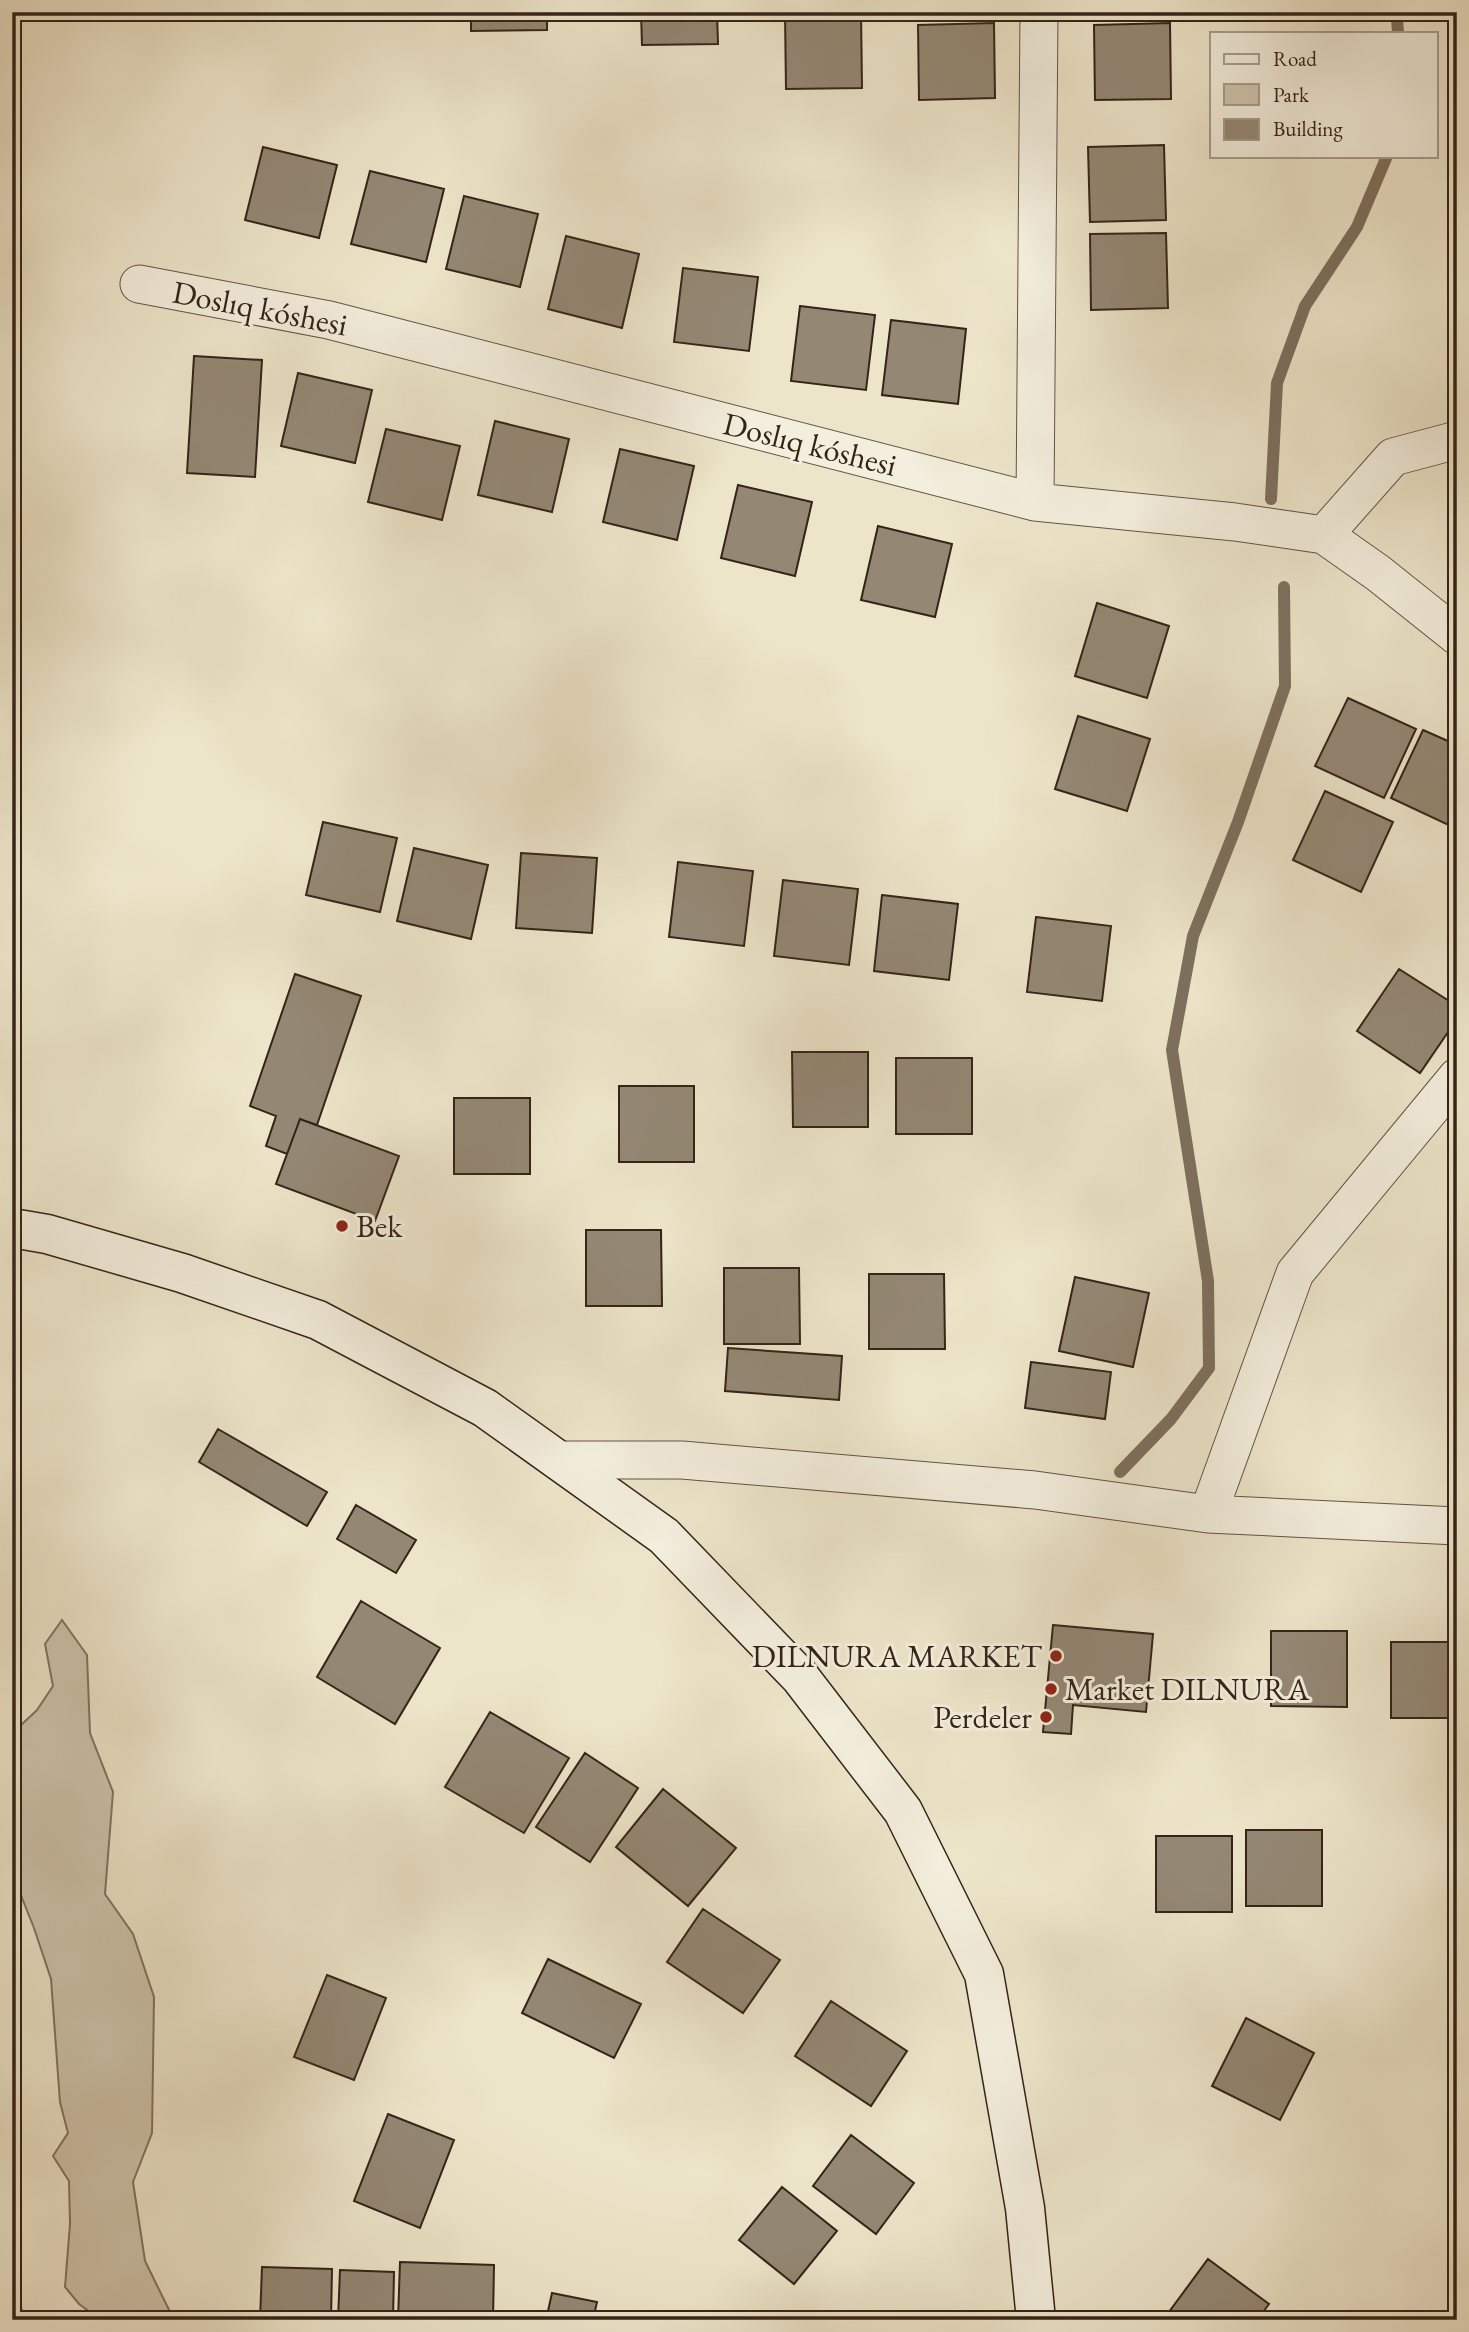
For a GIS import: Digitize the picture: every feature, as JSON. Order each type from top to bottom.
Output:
[{"type":"main road","points":[[12,1228],[47,1234],[183,1273],[318,1320],[485,1408],[664,1536],[800,1677],[903,1811],[984,1974],[1025,2208],[1036,2320]]},
{"type":"street","points":[[1035,502],[1039,12]]},
{"type":"street","name":"Doslıq kóshesi","points":[[139,284],[328,320],[1035,502],[1235,522],[1324,535],[1457,635]]},
{"type":"street","points":[[1324,535],[1393,457],[1457,440]]},
{"type":"street","points":[[1208,1514],[1295,1273],[1457,1077]]},
{"type":"street","points":[[557,1460],[682,1460],[1035,1490],[1208,1514],[1457,1526]]},
{"type":"green space","points":[[62,1620],[87,1655],[90,1733],[113,1792],[105,1894],[133,1934],[154,1997],[152,2133],[133,2182],[145,2261],[174,2320],[101,2320],[79,2304],[65,2287],[70,2224],[69,2181],[53,2156],[68,2133],[60,2102],[51,1979],[20,1893],[14,1774],[20,1726],[37,1710],[53,1686],[45,1644]]},
{"type":"shaded area","points":[[12,2244],[23,2320],[12,2320]]},
{"type":"building","points":[[471,12],[547,12],[547,30],[471,31]]},
{"type":"building","points":[[641,12],[717,12],[718,44],[642,45]]},
{"type":"building","points":[[861,12],[862,88],[786,89],[785,14]]},
{"type":"building","points":[[994,23],[995,98],[919,100],[918,25]]},
{"type":"building","points":[[1170,23],[1171,99],[1095,100],[1094,25]]},
{"type":"building","points":[[1164,145],[1166,220],[1090,222],[1088,147]]},
{"type":"building","points":[[263,147],[337,165],[319,238],[245,220]]},
{"type":"building","points":[[370,171],[444,189],[426,262],[351,244]]},
{"type":"building","points":[[464,196],[538,214],[520,287],[446,269]]},
{"type":"building","points":[[1166,233],[1168,308],[1091,310],[1090,234]]},
{"type":"building","points":[[566,236],[639,254],[622,328],[548,309]]},
{"type":"building","points":[[683,268],[758,277],[749,351],[674,342]]},
{"type":"building","points":[[800,306],[875,315],[866,390],[791,381]]},
{"type":"building","points":[[891,320],[966,329],[958,404],[882,395]]},
{"type":"building","points":[[194,356],[262,360],[255,477],[187,473]]},
{"type":"building","points":[[298,373],[372,390],[355,463],[281,446]]},
{"type":"building","points":[[495,421],[569,439],[552,512],[478,495]]},
{"type":"building","points":[[386,429],[460,446],[442,520],[368,502]]},
{"type":"building","points":[[620,449],[694,466],[677,540],[603,522]]},
{"type":"building","points":[[738,485],[812,502],[795,576],[721,558]]},
{"type":"building","points":[[878,526],[952,544],[935,617],[861,600]]},
{"type":"building","points":[[1097,603],[1169,626],[1147,698],[1075,676]]},
{"type":"building","points":[[1348,698],[1416,729],[1384,798],[1315,766]]},
{"type":"building","points":[[1078,716],[1150,739],[1127,811],[1055,789]]},
{"type":"building","points":[[1423,730],[1457,745],[1457,829],[1391,798]]},
{"type":"building","points":[[1325,791],[1393,822],[1361,892],[1293,860]]},
{"type":"building","points":[[323,822],[397,838],[380,912],[306,895]]},
{"type":"building","points":[[414,848],[488,865],[471,939],[397,921]]},
{"type":"building","points":[[521,853],[597,858],[592,933],[516,928]]},
{"type":"building","points":[[678,862],[753,871],[744,946],[669,937]]},
{"type":"building","points":[[783,880],[858,889],[849,965],[774,956]]},
{"type":"building","points":[[882,895],[958,904],[949,980],[874,971]]},
{"type":"building","points":[[1036,917],[1111,926],[1102,1001],[1027,992]]},
{"type":"building","points":[[1399,969],[1457,1006],[1457,1019],[1420,1073],[1357,1031]]},
{"type":"building","points":[[295,974],[361,996],[317,1125],[300,1119],[287,1154],[266,1146],[276,1116],[250,1106]]},
{"type":"building","points":[[792,1052],[868,1052],[868,1127],[793,1127]]},
{"type":"building","points":[[896,1058],[972,1058],[972,1134],[896,1134]]},
{"type":"building","points":[[619,1086],[694,1086],[694,1162],[619,1162]]},
{"type":"building","points":[[454,1098],[530,1098],[530,1174],[454,1174]]},
{"type":"building","points":[[300,1119],[399,1156],[375,1221],[276,1184]]},
{"type":"building","points":[[586,1230],[661,1230],[662,1306],[586,1306]]},
{"type":"building","points":[[724,1268],[799,1268],[800,1344],[724,1344]]},
{"type":"building","points":[[869,1274],[944,1274],[945,1349],[869,1349]]},
{"type":"building","points":[[1075,1277],[1149,1293],[1133,1367],[1059,1351]]},
{"type":"building","points":[[728,1348],[842,1356],[839,1400],[725,1391]]},
{"type":"building","points":[[1031,1362],[1111,1372],[1105,1419],[1025,1408]]},
{"type":"building","points":[[218,1429],[327,1492],[307,1526],[199,1462]]},
{"type":"building","points":[[356,1505],[416,1540],[396,1573],[337,1539]]},
{"type":"building","points":[[361,1601],[440,1648],[395,1724],[317,1677]]},
{"type":"building","points":[[1053,1625],[1153,1634],[1146,1712],[1073,1705],[1071,1734],[1043,1732]]},
{"type":"building","points":[[1271,1631],[1347,1631],[1347,1707],[1271,1706]]},
{"type":"building","points":[[1391,1642],[1457,1642],[1457,1718],[1391,1718]]},
{"type":"building","points":[[490,1712],[569,1758],[524,1833],[445,1787]]},
{"type":"building","points":[[585,1753],[638,1788],[590,1862],[536,1827]]},
{"type":"building","points":[[663,1789],[736,1848],[688,1906],[616,1847]]},
{"type":"building","points":[[1246,1830],[1322,1830],[1322,1906],[1246,1906]]},
{"type":"building","points":[[1156,1836],[1232,1836],[1232,1912],[1156,1912]]},
{"type":"building","points":[[703,1909],[780,1960],[743,2013],[667,1962]]},
{"type":"building","points":[[548,1959],[641,2004],[614,2058],[522,2013]]},
{"type":"building","points":[[327,1975],[386,1998],[354,2080],[294,2057]]},
{"type":"building","points":[[831,2001],[907,2051],[871,2106],[795,2056]]},
{"type":"building","points":[[1246,2018],[1314,2053],[1280,2120],[1212,2086]]},
{"type":"building","points":[[388,2114],[454,2140],[420,2228],[354,2201]]},
{"type":"building","points":[[851,2135],[914,2183],[876,2234],[813,2186]]},
{"type":"building","points":[[782,2187],[837,2231],[794,2284],[739,2240]]},
{"type":"building","points":[[1208,2259],[1269,2304],[1257,2320],[1163,2320]]},
{"type":"building","points":[[400,2262],[494,2265],[493,2320],[398,2320]]},
{"type":"building","points":[[262,2267],[332,2269],[331,2320],[260,2320]]},
{"type":"building","points":[[340,2270],[394,2272],[393,2320],[338,2320]]},
{"type":"building","points":[[552,2293],[597,2302],[593,2320],[546,2320]]},
{"type":"waterway","points":[[1397,18],[1398,32]]},
{"type":"waterway","points":[[1271,499],[1277,383],[1305,306],[1357,227],[1386,158]]},
{"type":"waterway","points":[[1120,1472],[1171,1419],[1209,1368],[1208,1281],[1172,1050],[1193,936],[1238,822],[1285,686],[1284,587]]},
{"type":"place","name":"Bek","points":[[342,1226]]},
{"type":"place","name":"DILNURA MARKET","points":[[1056,1656]]},
{"type":"place","name":"Market DILNURA","points":[[1051,1689]]},
{"type":"place","name":"Perdeler","points":[[1046,1717]]}]
